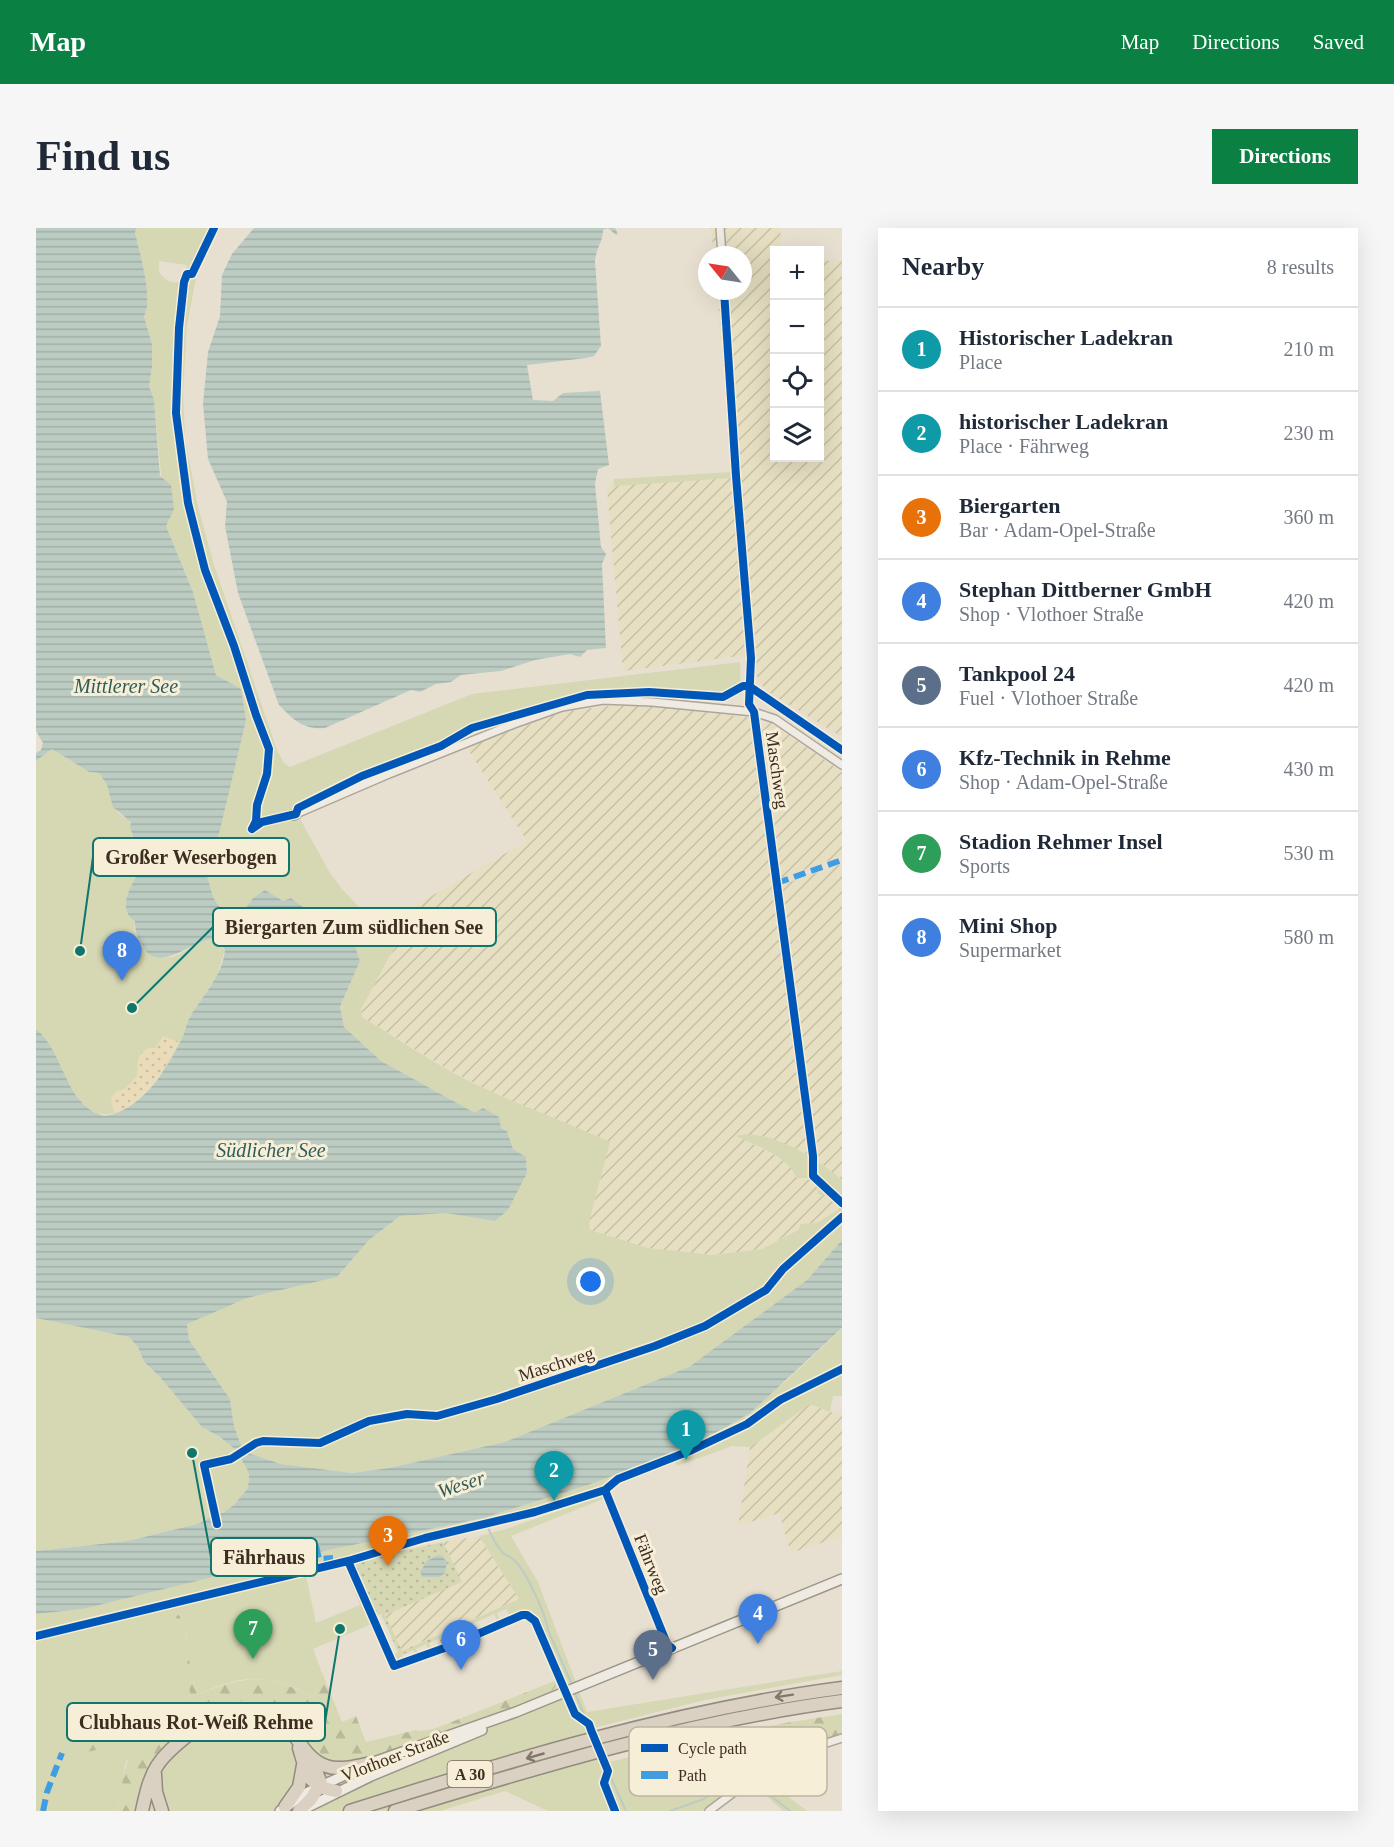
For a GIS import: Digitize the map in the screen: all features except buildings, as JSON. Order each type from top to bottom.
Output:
[{"type":"highway","name":"A 30","points":[[640,1727],[770,1699],[842,1688]]},
{"type":"highway","name":"A 30","points":[[702,1727],[842,1701]]},
{"type":"highway","points":[[142,1811],[148,1785],[166,1752],[201,1725],[228,1712],[246,1709],[278,1720],[289,1729],[321,1780],[312,1799],[300,1811]]},
{"type":"highway","name":"A 30","points":[[350,1811],[436,1784],[629,1730]]},
{"type":"highway","name":"A 30","points":[[395,1811],[629,1745]]},
{"type":"highway","points":[[307,1759],[331,1768],[372,1763]]},
{"type":"highway","points":[[282,1809],[298,1787],[307,1759]]},
{"type":"highway","points":[[156,1767],[156,1792],[162,1811]]},
{"type":"highway","points":[[319,1787],[336,1791]]},
{"type":"highway","points":[[414,1811],[437,1798]]},
{"type":"main road","name":"Vlothoer Straße","points":[[282,1809],[319,1787],[372,1763],[516,1712],[842,1579]]},
{"type":"main road","name":"Vlothoer Straße","points":[[300,1811],[336,1791],[487,1728],[516,1712]]},
{"type":"street","points":[[720,228],[721,246]]},
{"type":"street","name":"Maschweg","points":[[725,300],[751,658],[749,704],[754,712],[813,1156],[813,1176],[842,1203]]},
{"type":"street","points":[[295,815],[514,724],[562,707],[603,700],[652,702],[754,712],[775,719],[842,765]]},
{"type":"street","name":"Fährweg","points":[[605,1490],[667,1644],[672,1648]]},
{"type":"street","points":[[348,1561],[394,1666],[527,1615],[537,1624],[565,1691]]},
{"type":"street","points":[[827,1743],[842,1738]]},
{"type":"street","points":[[709,1811],[729,1796]]},
{"type":"shaded area","points":[[711,228],[780,228],[782,246],[770,246],[770,462],[824,462],[824,261],[842,260],[842,737],[770,693],[757,676],[755,654],[623,671],[607,489],[614,479],[614,485],[732,478],[718,300],[752,300],[752,246],[713,246]]},
{"type":"shaded area","points":[[649,705],[752,718],[809,1155],[791,1146],[737,1136],[778,1157],[792,1167],[797,1178],[808,1178],[836,1199],[841,1208],[817,1223],[801,1224],[798,1229],[762,1249],[712,1255],[648,1248],[590,1230],[589,1222],[610,1142],[489,1091],[444,1067],[362,1017],[361,1009],[411,917],[408,914],[409,909],[527,841],[467,748],[562,712],[606,706]]},
{"type":"shaded area","points":[[771,722],[842,772],[842,856],[781,878],[761,729]]},
{"type":"shaded area","points":[[842,864],[842,1180],[816,1159],[781,885]]},
{"type":"shaded area","points":[[810,1404],[842,1414],[842,1536],[794,1552],[790,1550],[779,1513],[738,1526],[750,1447]]},
{"type":"shaded area","points":[[479,1536],[519,1599],[401,1651],[385,1615],[461,1582],[443,1542]]},
{"type":"green space","points":[[137,228],[217,228],[198,267],[187,326],[183,391],[185,439],[198,507],[214,565],[277,750],[284,763],[290,767],[472,694],[740,662],[741,695],[595,690],[473,725],[444,743],[350,779],[294,808],[330,873],[377,926],[409,909],[408,914],[411,916],[361,1009],[362,1017],[457,1075],[505,1098],[610,1142],[589,1222],[590,1230],[648,1248],[712,1255],[762,1249],[798,1230],[801,1224],[817,1223],[841,1208],[836,1199],[818,1194],[817,1184],[808,1178],[797,1178],[786,1163],[779,1158],[736,1136],[749,1134],[777,1140],[806,1154],[842,1180],[842,1240],[807,1280],[690,1367],[505,1442],[389,1468],[352,1473],[281,1464],[248,1453],[240,1443],[234,1426],[230,1399],[189,1340],[187,1324],[192,1321],[247,1298],[337,1277],[369,1240],[400,1216],[446,1213],[495,1221],[508,1209],[527,1173],[526,1157],[513,1149],[507,1131],[381,1061],[344,1027],[340,1008],[360,961],[355,946],[291,898],[283,901],[265,890],[253,898],[240,916],[224,910],[213,896],[206,873],[219,834],[241,690],[216,675],[193,592],[166,526],[154,400],[149,387],[152,344],[144,315],[147,308],[147,287],[135,232]],"holes":[[[159,261],[187,265],[185,280],[168,281],[159,272]]]},
{"type":"green space","points":[[732,472],[733,478],[614,486],[614,479]]},
{"type":"green space","points":[[52,749],[89,772],[99,773],[107,785],[116,809],[123,817],[130,820],[135,843],[144,848],[148,858],[130,890],[127,905],[135,921],[134,930],[146,952],[171,957],[209,940],[221,943],[225,950],[216,978],[190,1016],[184,1034],[164,1071],[115,1113],[101,1114],[88,1108],[78,1097],[45,1039],[36,1029],[36,761]]},
{"type":"green space","points":[[36,1318],[129,1337],[138,1347],[144,1363],[160,1377],[202,1427],[235,1449],[249,1475],[248,1488],[234,1506],[223,1513],[213,1513],[206,1520],[197,1524],[128,1541],[36,1551]]},
{"type":"green space","points":[[842,1329],[842,1396],[833,1396],[830,1412],[810,1404],[750,1447],[732,1446],[677,1466],[674,1460],[609,1487],[497,1520],[390,1545],[305,1571],[316,1623],[360,1605],[344,1565],[351,1562],[376,1622],[313,1649],[321,1670],[313,1698],[283,1684],[256,1679],[228,1683],[197,1695],[185,1641],[187,1633],[177,1615],[191,1698],[167,1718],[100,1733],[92,1733],[80,1721],[67,1751],[73,1756],[142,1737],[125,1764],[118,1811],[36,1811],[36,1614],[83,1609],[295,1557],[483,1518],[591,1484],[784,1383]]},
{"type":"green space","points":[[602,1496],[603,1499],[511,1536],[538,1582],[587,1712],[842,1671],[842,1675],[705,1700],[593,1728],[609,1762],[629,1757],[629,1796],[726,1796],[702,1811],[548,1811],[505,1791],[440,1811],[137,1811],[146,1773],[157,1753],[186,1726],[221,1705],[231,1702],[257,1702],[280,1711],[295,1723],[331,1764],[555,1687],[557,1680],[561,1678],[546,1635],[533,1616],[521,1613],[510,1616],[506,1609],[497,1613],[499,1618],[497,1620],[494,1614],[472,1624],[474,1630],[472,1631],[468,1622],[519,1599],[479,1536]]},
{"type":"green space","points":[[443,1542],[462,1582],[385,1615],[402,1651],[468,1622],[470,1625],[459,1630],[461,1636],[459,1637],[456,1631],[446,1636],[448,1641],[446,1642],[442,1637],[444,1643],[442,1644],[439,1639],[429,1643],[431,1649],[429,1650],[426,1644],[416,1649],[418,1655],[416,1656],[413,1650],[402,1655],[404,1662],[396,1663],[391,1656],[398,1652],[381,1614],[374,1616],[351,1562]]},
{"type":"green space","points":[[180,1613],[184,1614],[186,1620],[185,1641],[197,1695],[242,1680],[255,1679],[282,1683],[313,1698],[321,1670],[342,1722],[356,1716],[366,1742],[416,1730],[434,1729],[557,1680],[551,1692],[385,1757],[331,1764],[295,1723],[280,1711],[257,1702],[231,1702],[198,1718],[165,1744],[148,1767],[137,1811],[118,1811],[127,1764],[141,1738],[73,1756],[67,1751],[80,1721],[92,1733],[100,1733],[167,1718],[191,1698],[176,1617]]},
{"type":"green space","points":[[842,1714],[842,1736],[827,1741],[827,1727],[765,1727]]},
{"type":"green space","points":[[766,1796],[787,1796],[807,1811],[783,1811]]},
{"type":"sand","points":[[163,1036],[179,1042],[167,1064],[145,1093],[115,1113],[111,1098],[116,1092],[126,1088],[137,1076],[140,1055],[147,1048],[155,1048]]},
{"type":"water","points":[[36,228],[137,228],[135,232],[147,287],[147,309],[144,316],[152,344],[149,386],[154,400],[160,476],[171,485],[174,509],[166,526],[193,592],[216,675],[241,689],[246,720],[219,834],[206,873],[216,901],[224,910],[240,916],[253,898],[265,890],[283,901],[291,898],[355,946],[360,961],[340,1007],[344,1027],[381,1061],[475,1113],[483,1108],[499,1117],[501,1128],[507,1131],[513,1149],[526,1157],[527,1173],[508,1210],[495,1221],[446,1213],[400,1216],[369,1240],[337,1277],[247,1298],[187,1324],[189,1340],[230,1399],[234,1426],[240,1443],[248,1453],[281,1464],[352,1473],[389,1468],[505,1442],[689,1367],[807,1280],[842,1240],[842,1328],[750,1413],[701,1441],[591,1484],[483,1518],[295,1557],[83,1609],[36,1614],[36,1551],[128,1541],[197,1524],[206,1520],[213,1513],[223,1513],[234,1505],[248,1488],[249,1475],[235,1449],[202,1427],[160,1377],[144,1362],[138,1347],[129,1337],[36,1318],[36,1029],[53,1050],[79,1099],[89,1109],[101,1115],[119,1112],[140,1098],[165,1069],[183,1036],[190,1017],[212,984],[225,950],[219,941],[210,939],[163,958],[152,956],[143,947],[135,929],[135,921],[126,908],[129,890],[147,858],[144,848],[135,843],[130,827],[131,822],[113,807],[107,785],[99,773],[89,772],[52,749],[36,761],[36,753],[41,750],[43,743],[36,731]]},
{"type":"water","points":[[254,228],[608,228],[603,230],[595,261],[601,346],[594,356],[527,365],[533,400],[553,401],[563,393],[600,391],[609,465],[598,469],[595,484],[601,547],[606,554],[602,564],[606,648],[587,650],[580,657],[570,654],[535,660],[501,671],[461,675],[451,682],[436,684],[420,692],[411,690],[325,728],[305,726],[279,705],[238,593],[225,526],[227,502],[208,459],[203,404],[208,352],[220,316],[222,275],[232,254]]},
{"type":"water","points":[[608,228],[615,228],[618,234],[616,235]]},
{"type":"water","points":[[438,1555],[447,1562],[445,1573],[439,1577],[423,1577],[420,1572],[427,1561]]},
{"type":"waterway","points":[[482,1516],[500,1549],[515,1561],[530,1583],[573,1687]]},
{"type":"waterway","points":[[575,1693],[592,1734]]},
{"type":"waterway","points":[[601,1756],[626,1811]]},
{"type":"waterway","points":[[670,1811],[709,1796]]},
{"type":"waterway","points":[[771,1796],[790,1811]]},
{"type":"marked path","points":[[777,883],[842,860]]},
{"type":"marked path","points":[[316,1546],[319,1559],[333,1558]]},
{"type":"marked path","points":[[43,1811],[47,1792],[62,1753]]},
{"type":"cycle path","points":[[214,228],[192,274],[187,274],[184,282],[179,328],[176,413],[188,503],[205,570],[269,749],[267,774],[252,829]]},
{"type":"cycle path","points":[[725,300],[751,658],[749,704],[754,712],[813,1156],[813,1176],[842,1203]]},
{"type":"cycle path","points":[[252,829],[262,822],[296,814],[298,808],[362,776],[441,746],[472,728],[587,695],[649,692],[723,697],[743,686],[749,686],[842,750]]},
{"type":"cycle path","points":[[217,1524],[204,1465],[231,1459],[263,1441],[320,1443],[369,1421],[407,1414],[437,1416],[497,1399],[655,1346],[705,1326],[766,1290],[783,1269],[842,1217]]},
{"type":"cycle path","points":[[36,1636],[348,1561],[425,1538],[535,1512],[605,1490],[618,1479],[692,1450],[747,1424],[780,1400],[842,1369]]},
{"type":"cycle path","points":[[605,1490],[667,1644],[672,1648]]},
{"type":"cycle path","points":[[348,1561],[394,1666],[450,1646],[522,1615],[527,1615],[535,1621],[575,1714],[589,1724],[608,1771],[604,1783],[615,1811]]},
{"type":"place","name":"Großer Weserbogen","points":[[80,951]]},
{"type":"place","name":"Mini Shop","points":[[122,981]]},
{"type":"place","name":"Biergarten Zum südlichen See","points":[[132,1008]]},
{"type":"place","name":"Fährhaus","points":[[192,1453]]},
{"type":"place","name":"Historischer Ladekran","points":[[686,1460]]},
{"type":"place","name":"historischer Ladekran","points":[[554,1501]]},
{"type":"place","name":"Biergarten","points":[[388,1566]]},
{"type":"place","name":"Clubhaus Rot-Weiß Rehme","points":[[340,1629]]},
{"type":"place","name":"Stephan Dittberner GmbH","points":[[758,1644]]},
{"type":"place","name":"Stadion Rehmer Insel","points":[[253,1659]]},
{"type":"place","name":"Kfz-Technik in Rehme","points":[[461,1670]]},
{"type":"place","name":"Tankpool 24","points":[[653,1680]]},
{"type":"water label","name":"Mittlerer See","points":[[126,686]]},
{"type":"water label","name":"Südlicher See","points":[[271,1150]]},
{"type":"water label","name":"Weser","points":[[461,1484]]}]
